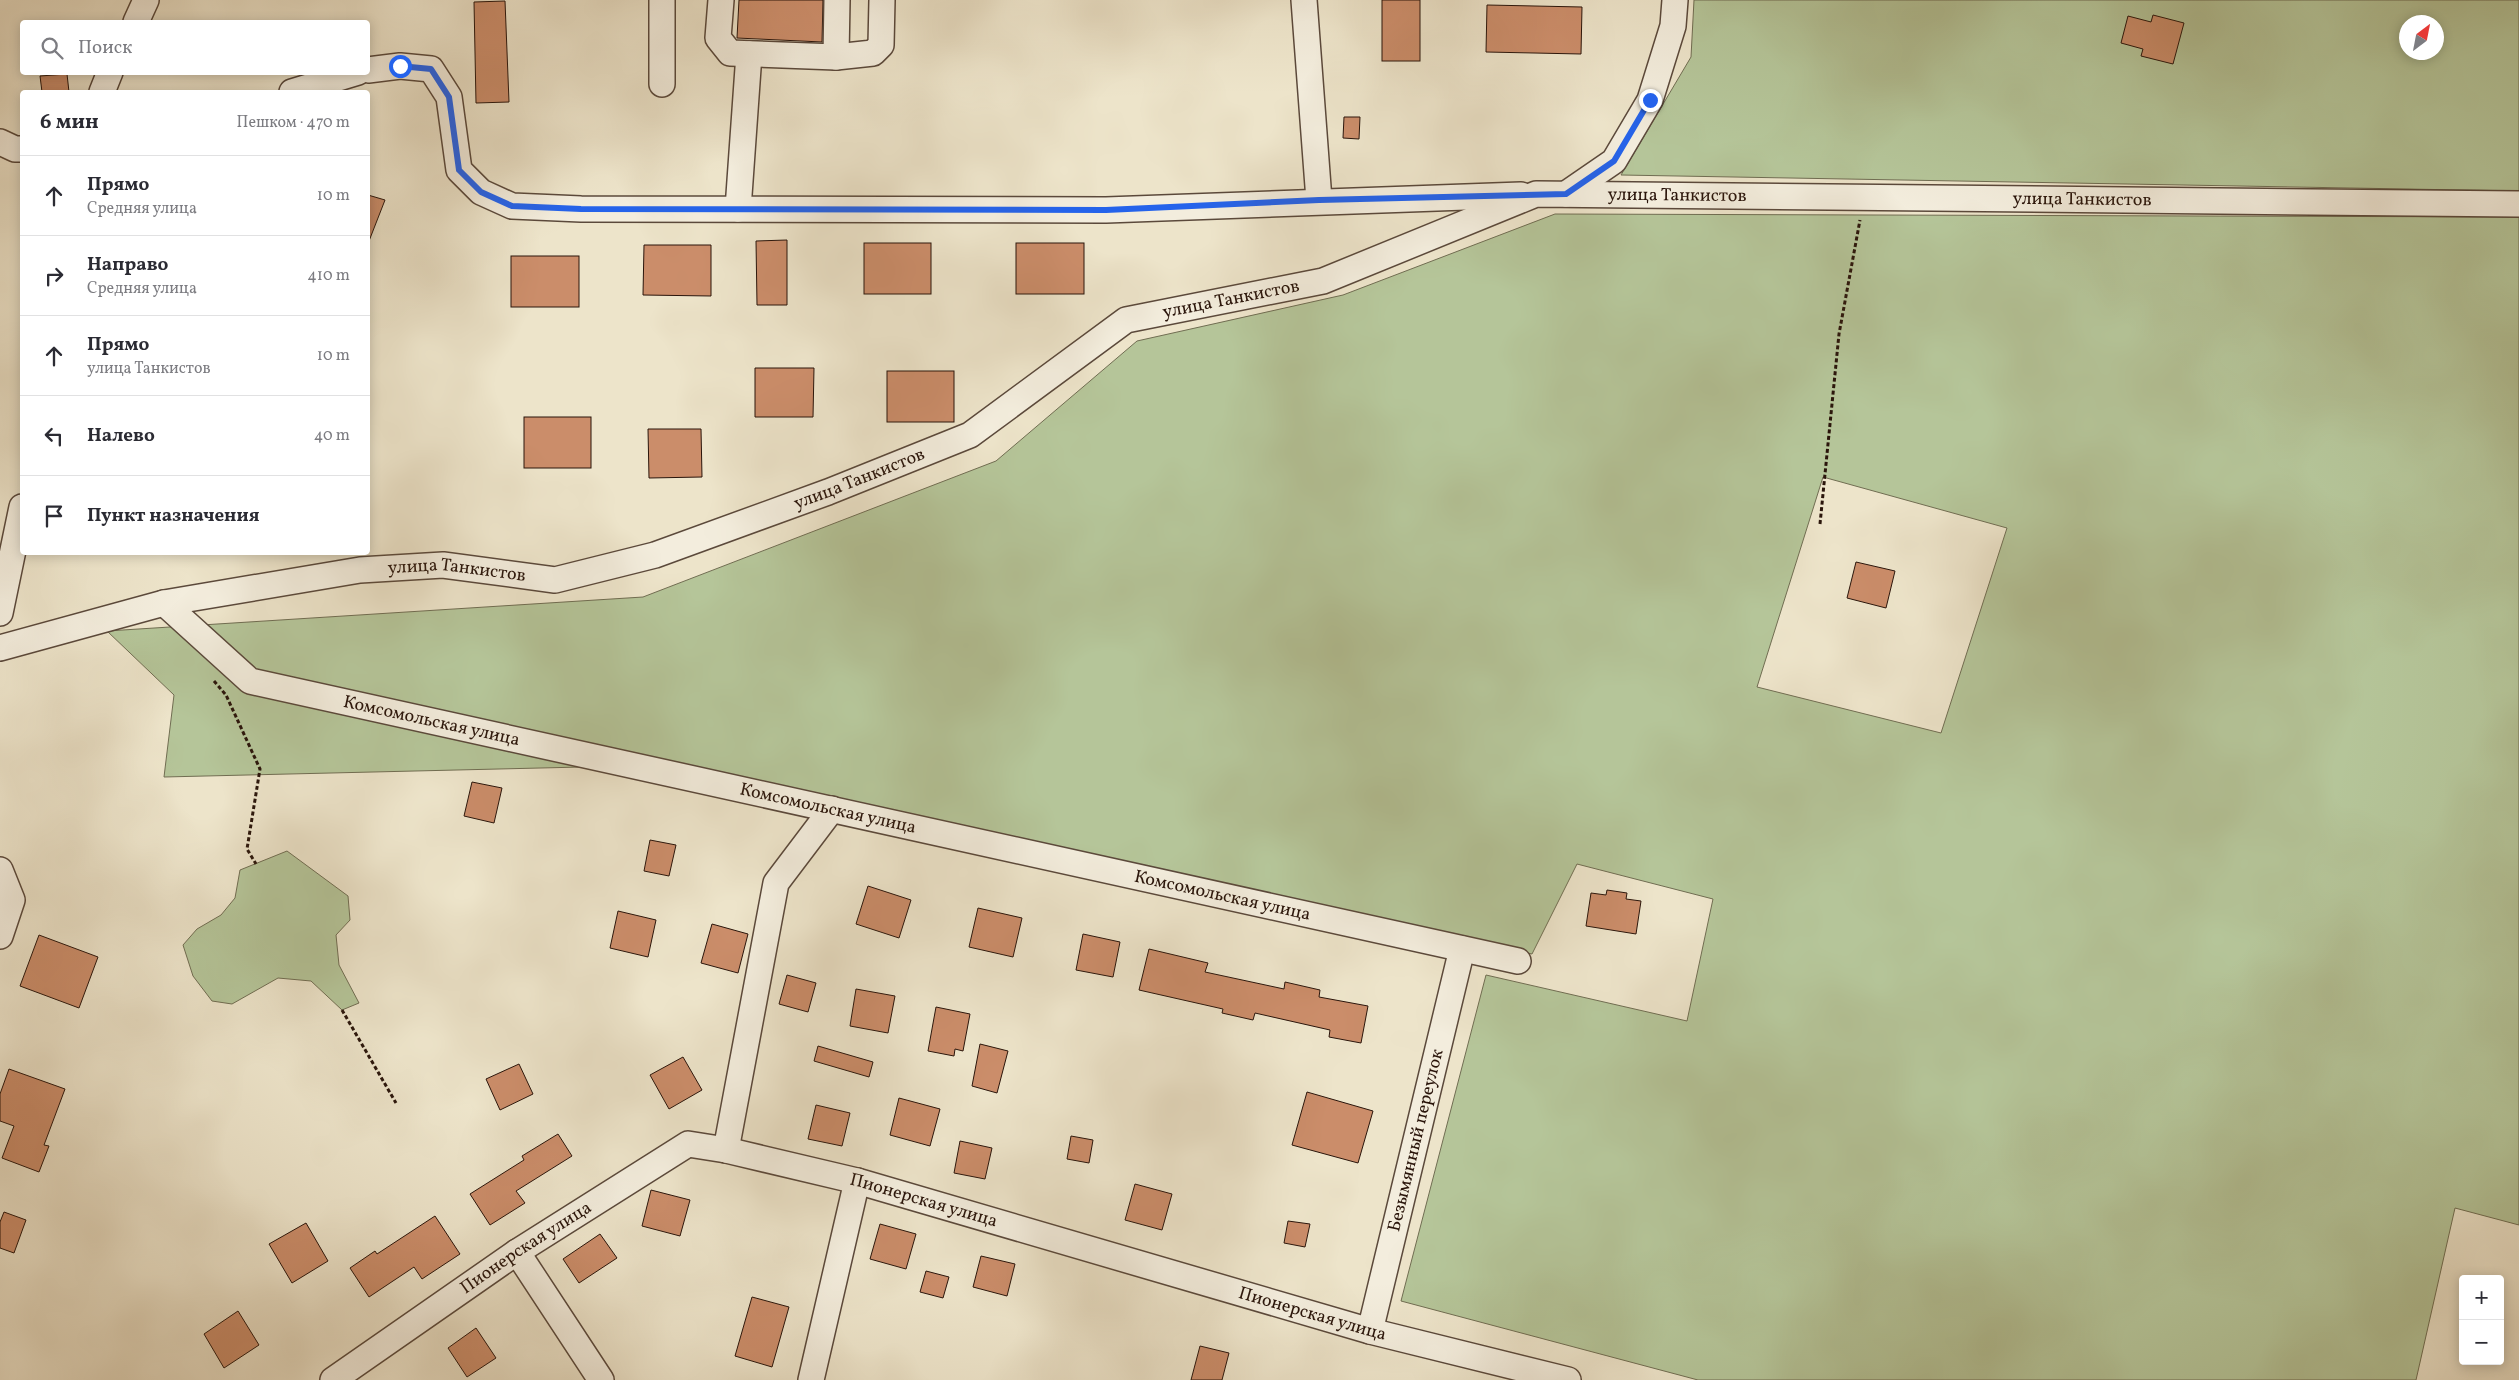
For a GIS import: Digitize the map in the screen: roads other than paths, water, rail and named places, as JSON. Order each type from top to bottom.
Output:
[{"type":"street","points":[[137,20],[146,0]]},
{"type":"street","points":[[662,0],[662,84]]},
{"type":"street","points":[[721,0],[718,38],[730,53],[836,58],[873,53],[881,45],[882,0]]},
{"type":"street","points":[[836,58],[837,0]]},
{"type":"street","points":[[1304,0],[1319,200]]},
{"type":"street","points":[[1566,194],[1614,161],[1650,100],[1673,26],[1675,0]]},
{"type":"street","points":[[738,209],[749,54]]},
{"type":"street","points":[[370,70],[400,66],[431,69],[449,97],[459,170],[481,192],[512,206],[581,209],[1106,210],[1319,200],[1536,194]]},
{"type":"street","points":[[103,90],[109,75]]},
{"type":"street","points":[[299,90],[348,75]]},
{"type":"street","points":[[0,142],[15,149],[20,149]]},
{"type":"street","name":"улица Танкистов","points":[[0,648],[164,603],[360,570],[443,565],[555,580],[655,555],[828,492],[970,435],[1126,320],[1323,281],[1536,194],[2519,204]]},
{"type":"street","points":[[0,613],[20,517]]},
{"type":"street","name":"Комсомольская улица","points":[[164,603],[250,681],[1518,961]]},
{"type":"street","points":[[726,1150],[776,883],[832,809]]},
{"type":"street","points":[[0,870],[12,900],[0,936]]},
{"type":"street","name":"Безымянный переулок","points":[[1370,1331],[1462,949]]},
{"type":"street","name":"Пионерская улица","points":[[333,1380],[517,1252],[688,1144],[726,1150],[857,1181],[1370,1331],[1534,1375],[1568,1380]]},
{"type":"street","points":[[811,1380],[857,1181]]},
{"type":"street","points":[[517,1252],[601,1380]]}]
